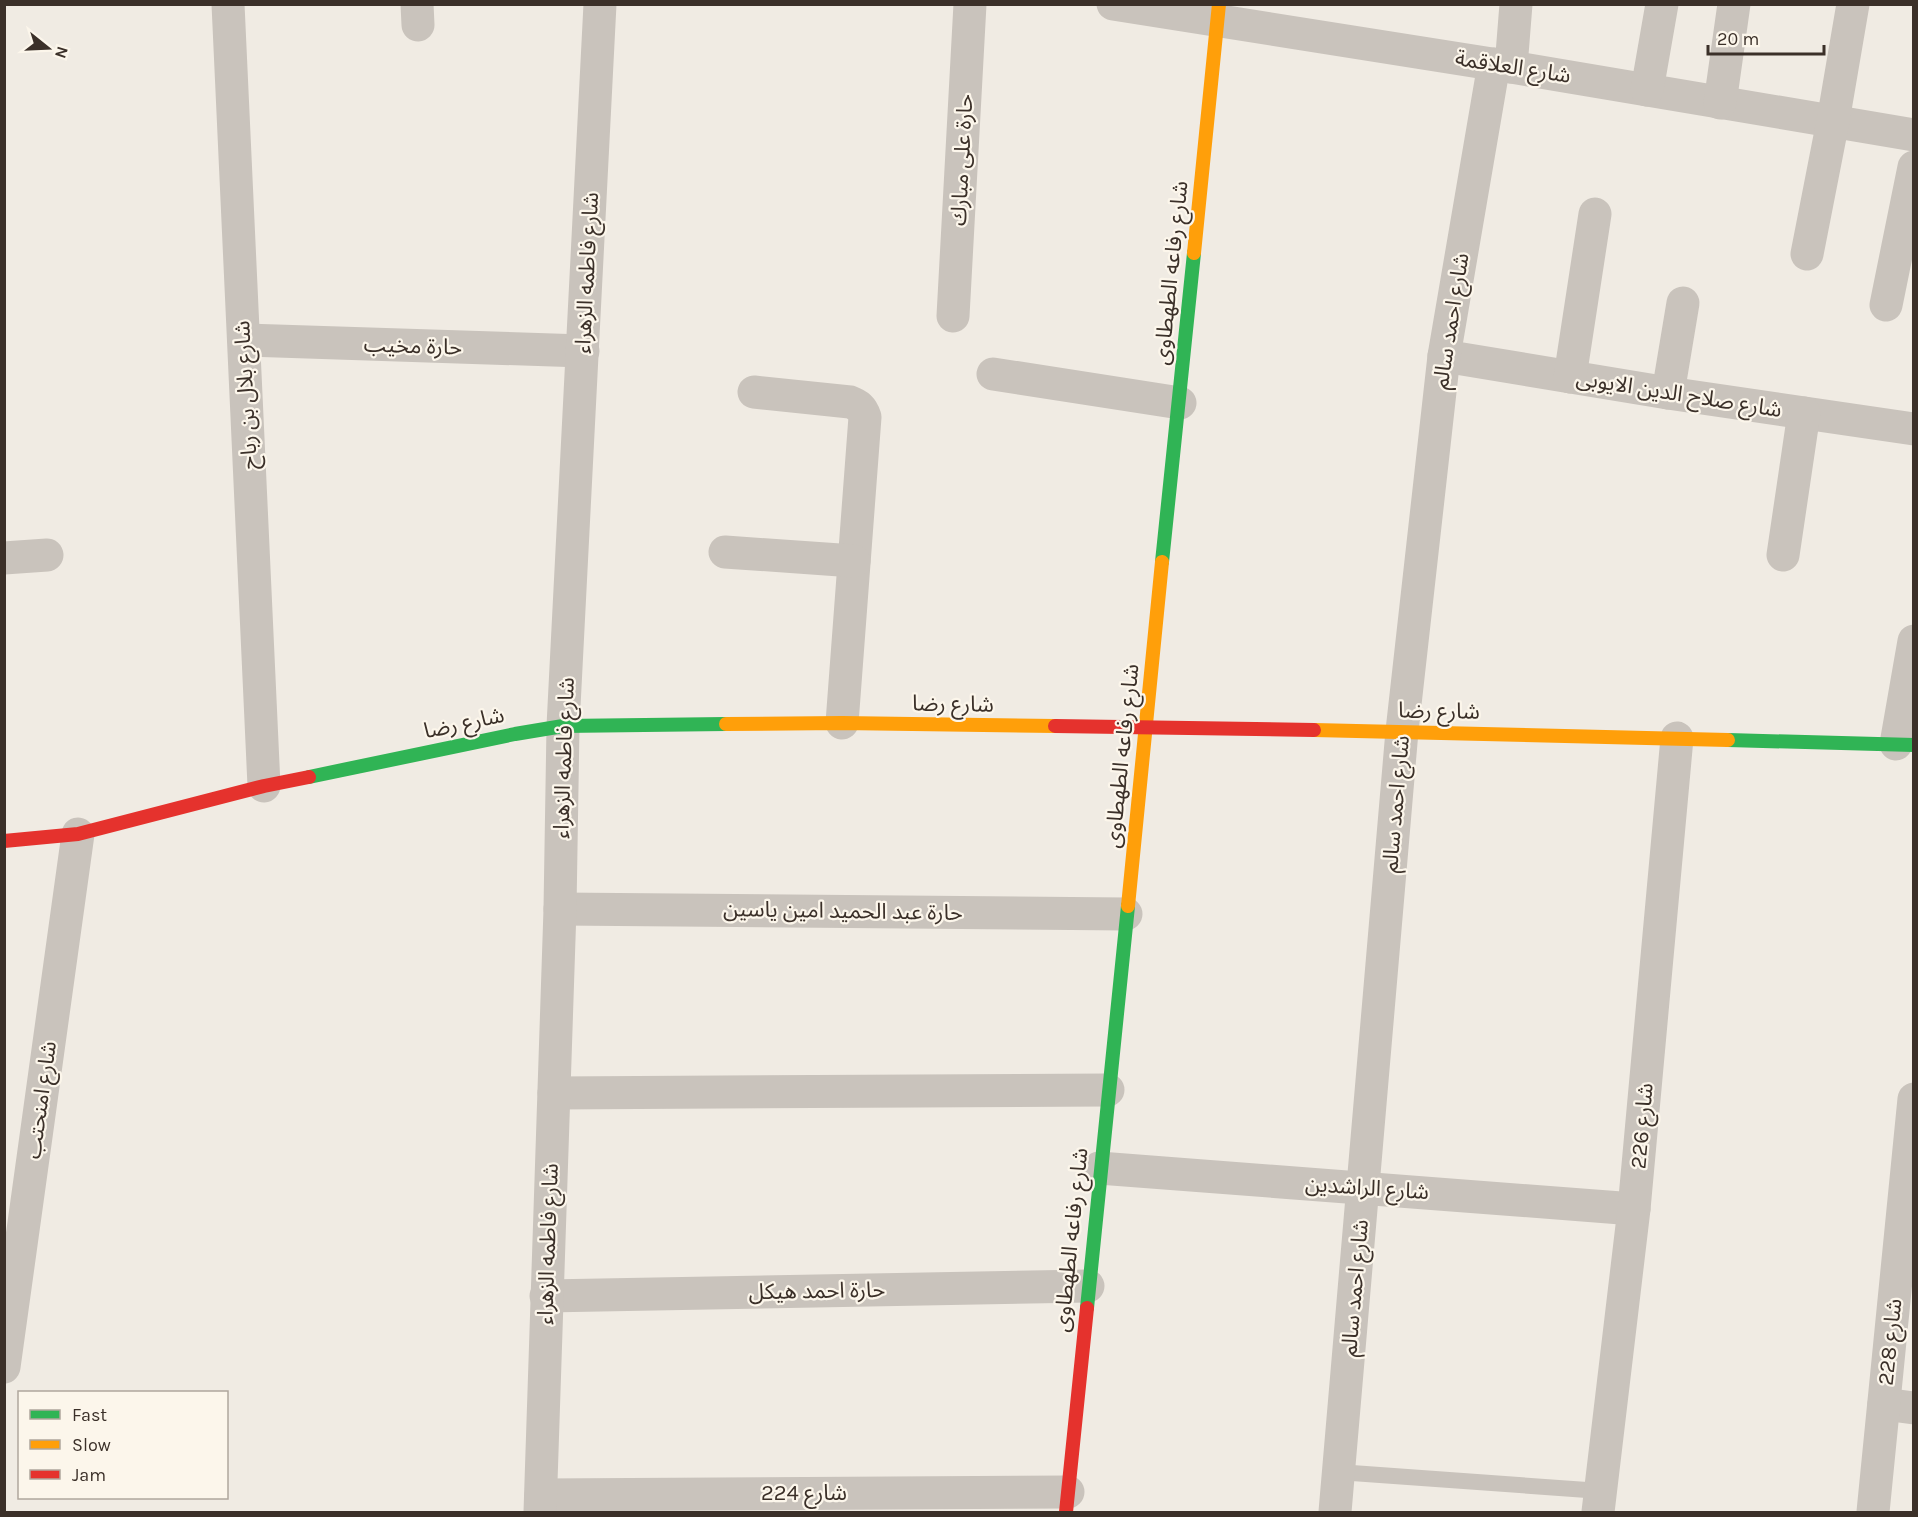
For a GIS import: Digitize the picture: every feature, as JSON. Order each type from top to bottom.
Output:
[{"type":"street","name":"شارع بلال بن رباح","points":[[228,4],[264,786]]},
{"type":"street","name":"شارع فاطمه الزهراء","points":[[540,1504],[560,909],[563,726],[600,4]]},
{"type":"street","name":"حارة على مبارك","points":[[953,316],[970,4]]},
{"type":"street","name":"شارع العلاقمة","points":[[1113,4],[1218,12],[1502,65],[1914,135]]},
{"type":"street","name":"شارع احمد سالم","points":[[1335,1512],[1402,731],[1444,356],[1516,4]]},
{"type":"street","points":[[1647,90],[1662,4]]},
{"type":"street","points":[[1720,103],[1734,4]]},
{"type":"street","points":[[1807,254],[1853,4]]},
{"type":"street","name":"شارع رفاعه الطهطاوى","points":[[1067,1502],[1218,12]]},
{"type":"street","points":[[1886,305],[1914,167]]},
{"type":"street","points":[[1570,377],[1595,214]]},
{"type":"street","points":[[1668,393],[1683,303]]},
{"type":"street","name":"حارة مخيب","points":[[244,340],[583,351]]},
{"type":"street","name":"شارع صلاح الدين الايوبى","points":[[1444,356],[1668,393],[1914,429]]},
{"type":"street","points":[[993,374],[1180,403]]},
{"type":"street","points":[[754,392],[850,402],[857,405],[865,417],[842,723]]},
{"type":"street","points":[[1783,555],[1804,413]]},
{"type":"street","points":[[725,552],[854,561]]},
{"type":"street","points":[[4,558],[46,555]]},
{"type":"street","points":[[1905,744],[1914,641]]},
{"type":"street","name":"شارع رضا","points":[[4,841],[78,834],[264,786],[563,726],[842,723],[1147,727],[1905,744]]},
{"type":"street","name":"شارع 226","points":[[1600,1502],[1634,1209],[1677,738]]},
{"type":"street","name":"شارع امنحتب","points":[[4,1367],[13,1239],[78,834]]},
{"type":"street","name":"حارة عبد الحميد امين ياسين","points":[[560,909],[1126,914]]},
{"type":"street","points":[[554,1094],[1108,1090]]},
{"type":"street","name":"شارع 228","points":[[1873,1512],[1899,1406],[1914,1099]]},
{"type":"street","name":"شارع الراشدين","points":[[1100,1168],[1634,1209]]},
{"type":"street","name":"حارة احمد هيكل","points":[[546,1296],[1088,1286]]},
{"type":"street","name":"شارع 224","points":[[540,1504],[1067,1502]]},
{"type":"lane","points":[[1338,1472],[1600,1502]]},
{"type":"traffic: fast","points":[[1162,562],[1194,253]]},
{"type":"traffic: fast","points":[[309,777],[563,726],[726,724]]},
{"type":"traffic: fast","points":[[1728,740],[1914,745]]},
{"type":"traffic: fast","points":[[1087,1308],[1128,906]]},
{"type":"traffic: slow","points":[[1194,253],[1219,4]]},
{"type":"traffic: slow","points":[[1128,906],[1162,562]]},
{"type":"traffic: slow","points":[[726,724],[1055,726]]},
{"type":"traffic: slow","points":[[1314,730],[1728,740]]},
{"type":"traffic: jam","points":[[1055,726],[1314,730]]},
{"type":"traffic: jam","points":[[4,841],[78,834],[264,786],[309,777]]},
{"type":"traffic: jam","points":[[1066,1512],[1087,1308]]}]
